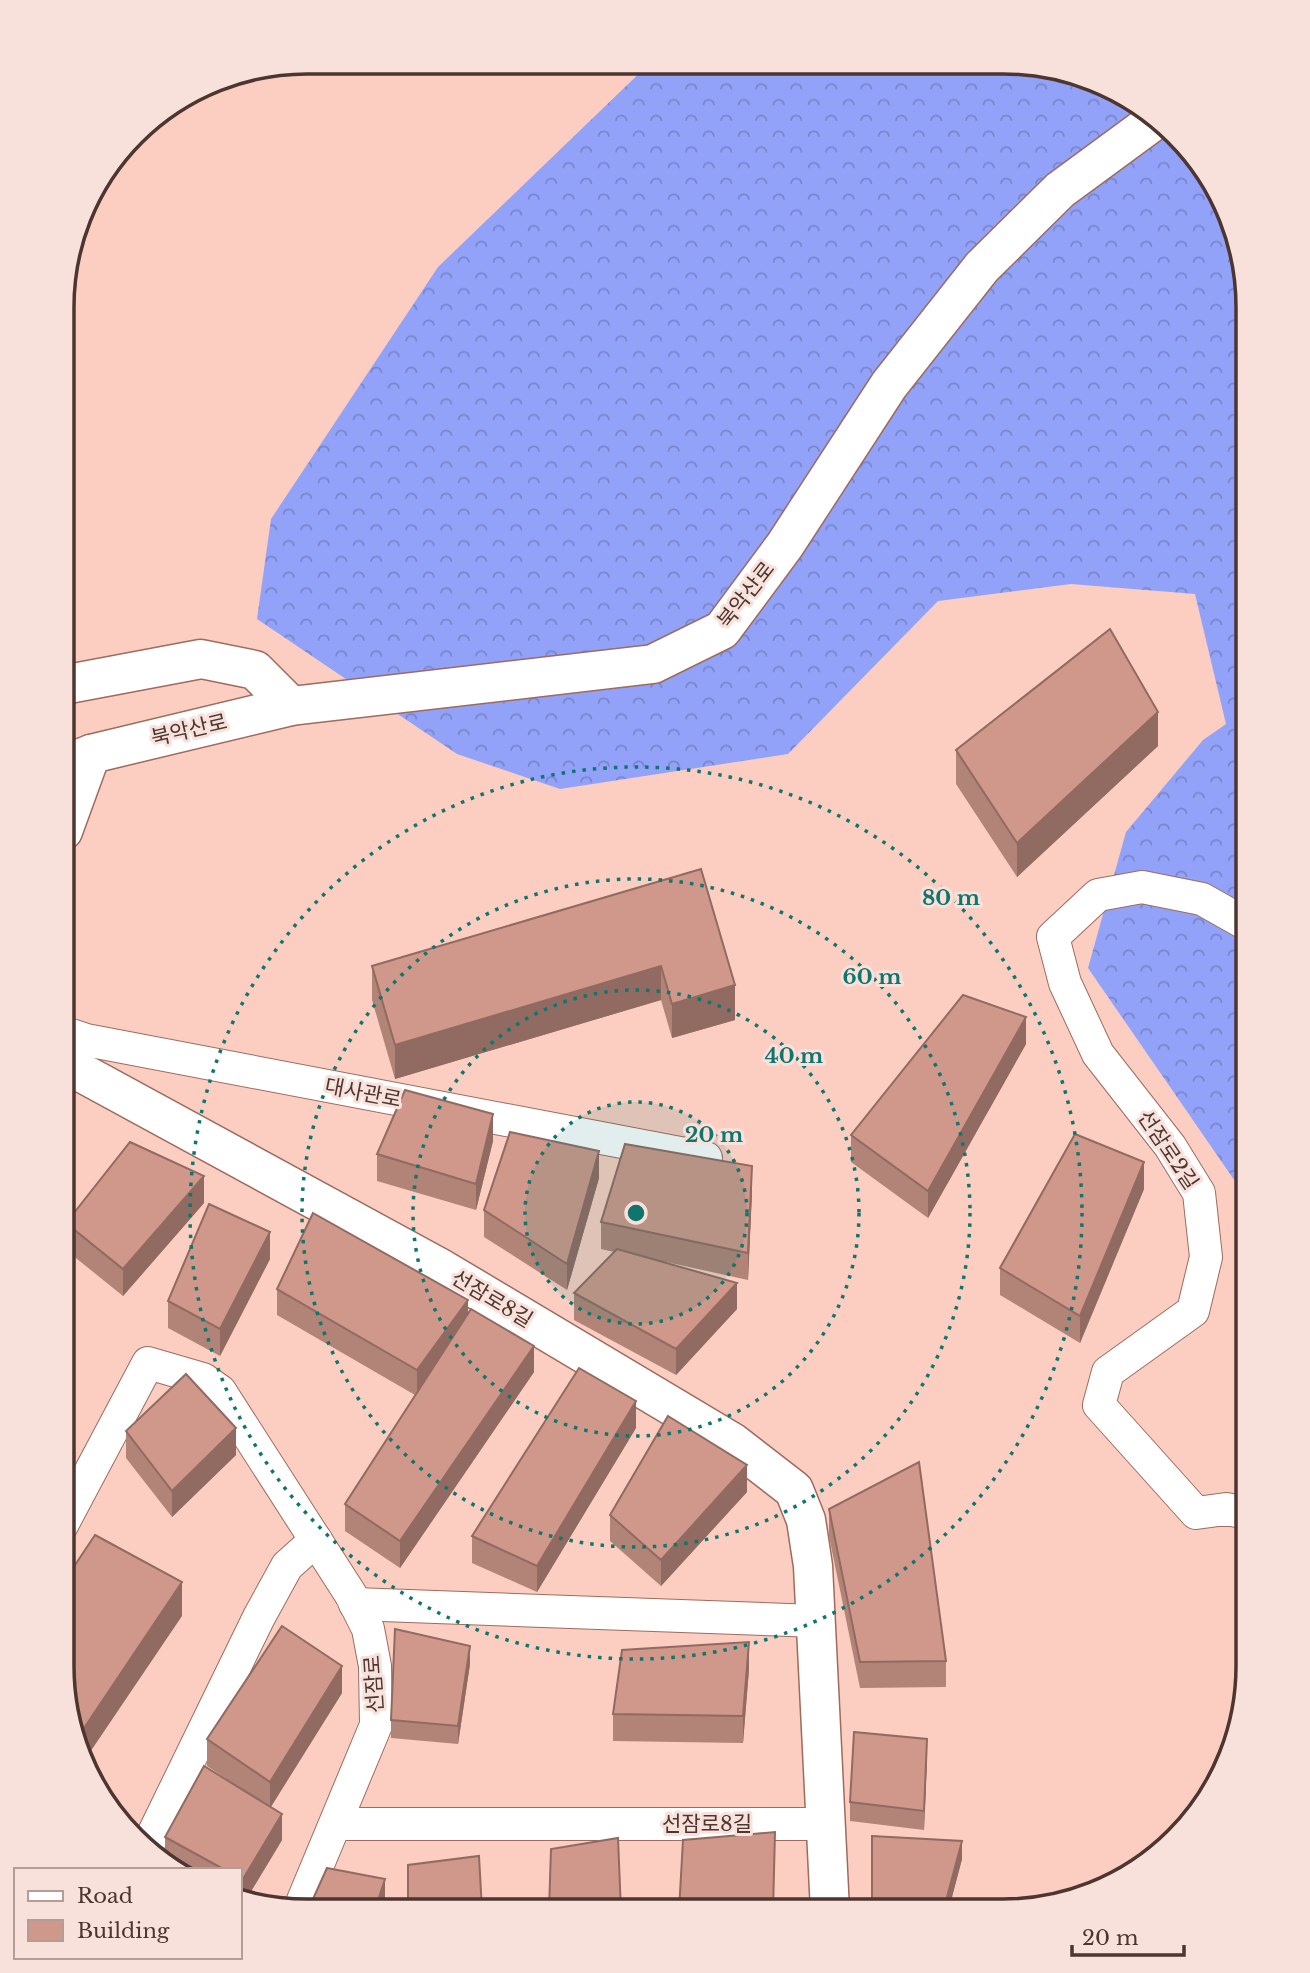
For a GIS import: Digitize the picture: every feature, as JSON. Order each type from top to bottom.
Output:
[{"type":"street","name":"북악산로","points":[[77,760],[291,706],[653,663],[722,630],[785,545],[889,385],[982,267],[1060,190],[1148,125]]},
{"type":"street","points":[[74,683],[201,659],[255,670],[291,706]]},
{"type":"street","name":"선잠로2길","points":[[1236,918],[1202,899],[1142,887],[1098,895],[1053,936],[1065,983],[1098,1054],[1170,1146],[1199,1193],[1206,1257],[1193,1311],[1108,1372],[1099,1405],[1196,1513],[1226,1509],[1236,1511]]},
{"type":"street","name":"대사관로","points":[[74,1036],[706,1158]]},
{"type":"street","name":"선잠로8길","points":[[74,1069],[442,1269],[732,1442],[794,1490],[806,1520],[813,1566],[829,1899]]},
{"type":"street","name":"선잠로","points":[[74,1502],[148,1363],[203,1379],[220,1391],[355,1604],[368,1629],[375,1666],[376,1725],[304,1899]]},
{"type":"street","points":[[151,1839],[259,1616],[287,1566],[316,1540]]},
{"type":"street","points":[[355,1604],[816,1621]]},
{"type":"street","name":"선잠로8길","points":[[337,1824],[826,1824]]},
{"type":"green space","points":[[639,74],[1034,75],[1093,91],[1145,122],[1168,142],[1205,190],[1219,217],[1229,246],[1236,291],[1236,1183],[1088,968],[1126,832],[1203,740],[1226,724],[1195,594],[1071,584],[938,601],[788,754],[560,789],[457,754],[257,619],[271,519],[438,267]]},
{"type":"building","points":[[1110,629],[1158,712],[1017,843],[956,750]]},
{"type":"building","points":[[701,869],[735,985],[672,1004],[661,966],[395,1045],[372,966]]},
{"type":"building","points":[[963,995],[1026,1017],[928,1191],[851,1135]]},
{"type":"building","points":[[405,1090],[493,1114],[476,1184],[377,1154]]},
{"type":"building","points":[[510,1132],[599,1151],[567,1264],[484,1210]]},
{"type":"building","points":[[1075,1134],[1144,1162],[1080,1316],[1000,1268]]},
{"type":"building","points":[[130,1142],[204,1176],[123,1269],[74,1229],[74,1213]]},
{"type":"building","points":[[625,1144],[752,1166],[748,1253],[601,1222]]},
{"type":"building","points":[[209,1204],[270,1232],[220,1329],[168,1301]]},
{"type":"building","points":[[313,1213],[468,1300],[417,1370],[277,1289]]},
{"type":"building","points":[[617,1249],[737,1283],[676,1349],[574,1293]]},
{"type":"building","points":[[471,1309],[534,1346],[400,1541],[345,1504]]},
{"type":"building","points":[[579,1368],[636,1401],[537,1566],[472,1536]]},
{"type":"building","points":[[186,1374],[236,1428],[172,1491],[126,1431]]},
{"type":"building","points":[[668,1416],[747,1465],[661,1560],[610,1515]]},
{"type":"building","points":[[919,1462],[946,1661],[860,1662],[829,1509]]},
{"type":"building","points":[[95,1535],[182,1582],[82,1731],[74,1682],[74,1566]]},
{"type":"building","points":[[282,1626],[342,1666],[270,1782],[207,1739]]},
{"type":"building","points":[[395,1629],[470,1646],[458,1726],[391,1720]]},
{"type":"building","points":[[749,1642],[743,1716],[613,1714],[622,1650]]},
{"type":"building","points":[[854,1732],[927,1739],[924,1811],[850,1802]]},
{"type":"building","points":[[204,1766],[282,1814],[243,1879],[242,1868],[221,1868],[165,1837]]},
{"type":"building","points":[[775,1832],[773,1899],[680,1899],[683,1840]]},
{"type":"building","points":[[872,1836],[962,1841],[946,1899],[872,1899]]},
{"type":"building","points":[[618,1838],[621,1899],[549,1899],[551,1849]]},
{"type":"building","points":[[479,1856],[481,1899],[408,1899],[408,1865]]},
{"type":"building","points":[[327,1868],[385,1879],[379,1899],[313,1899]]}]
